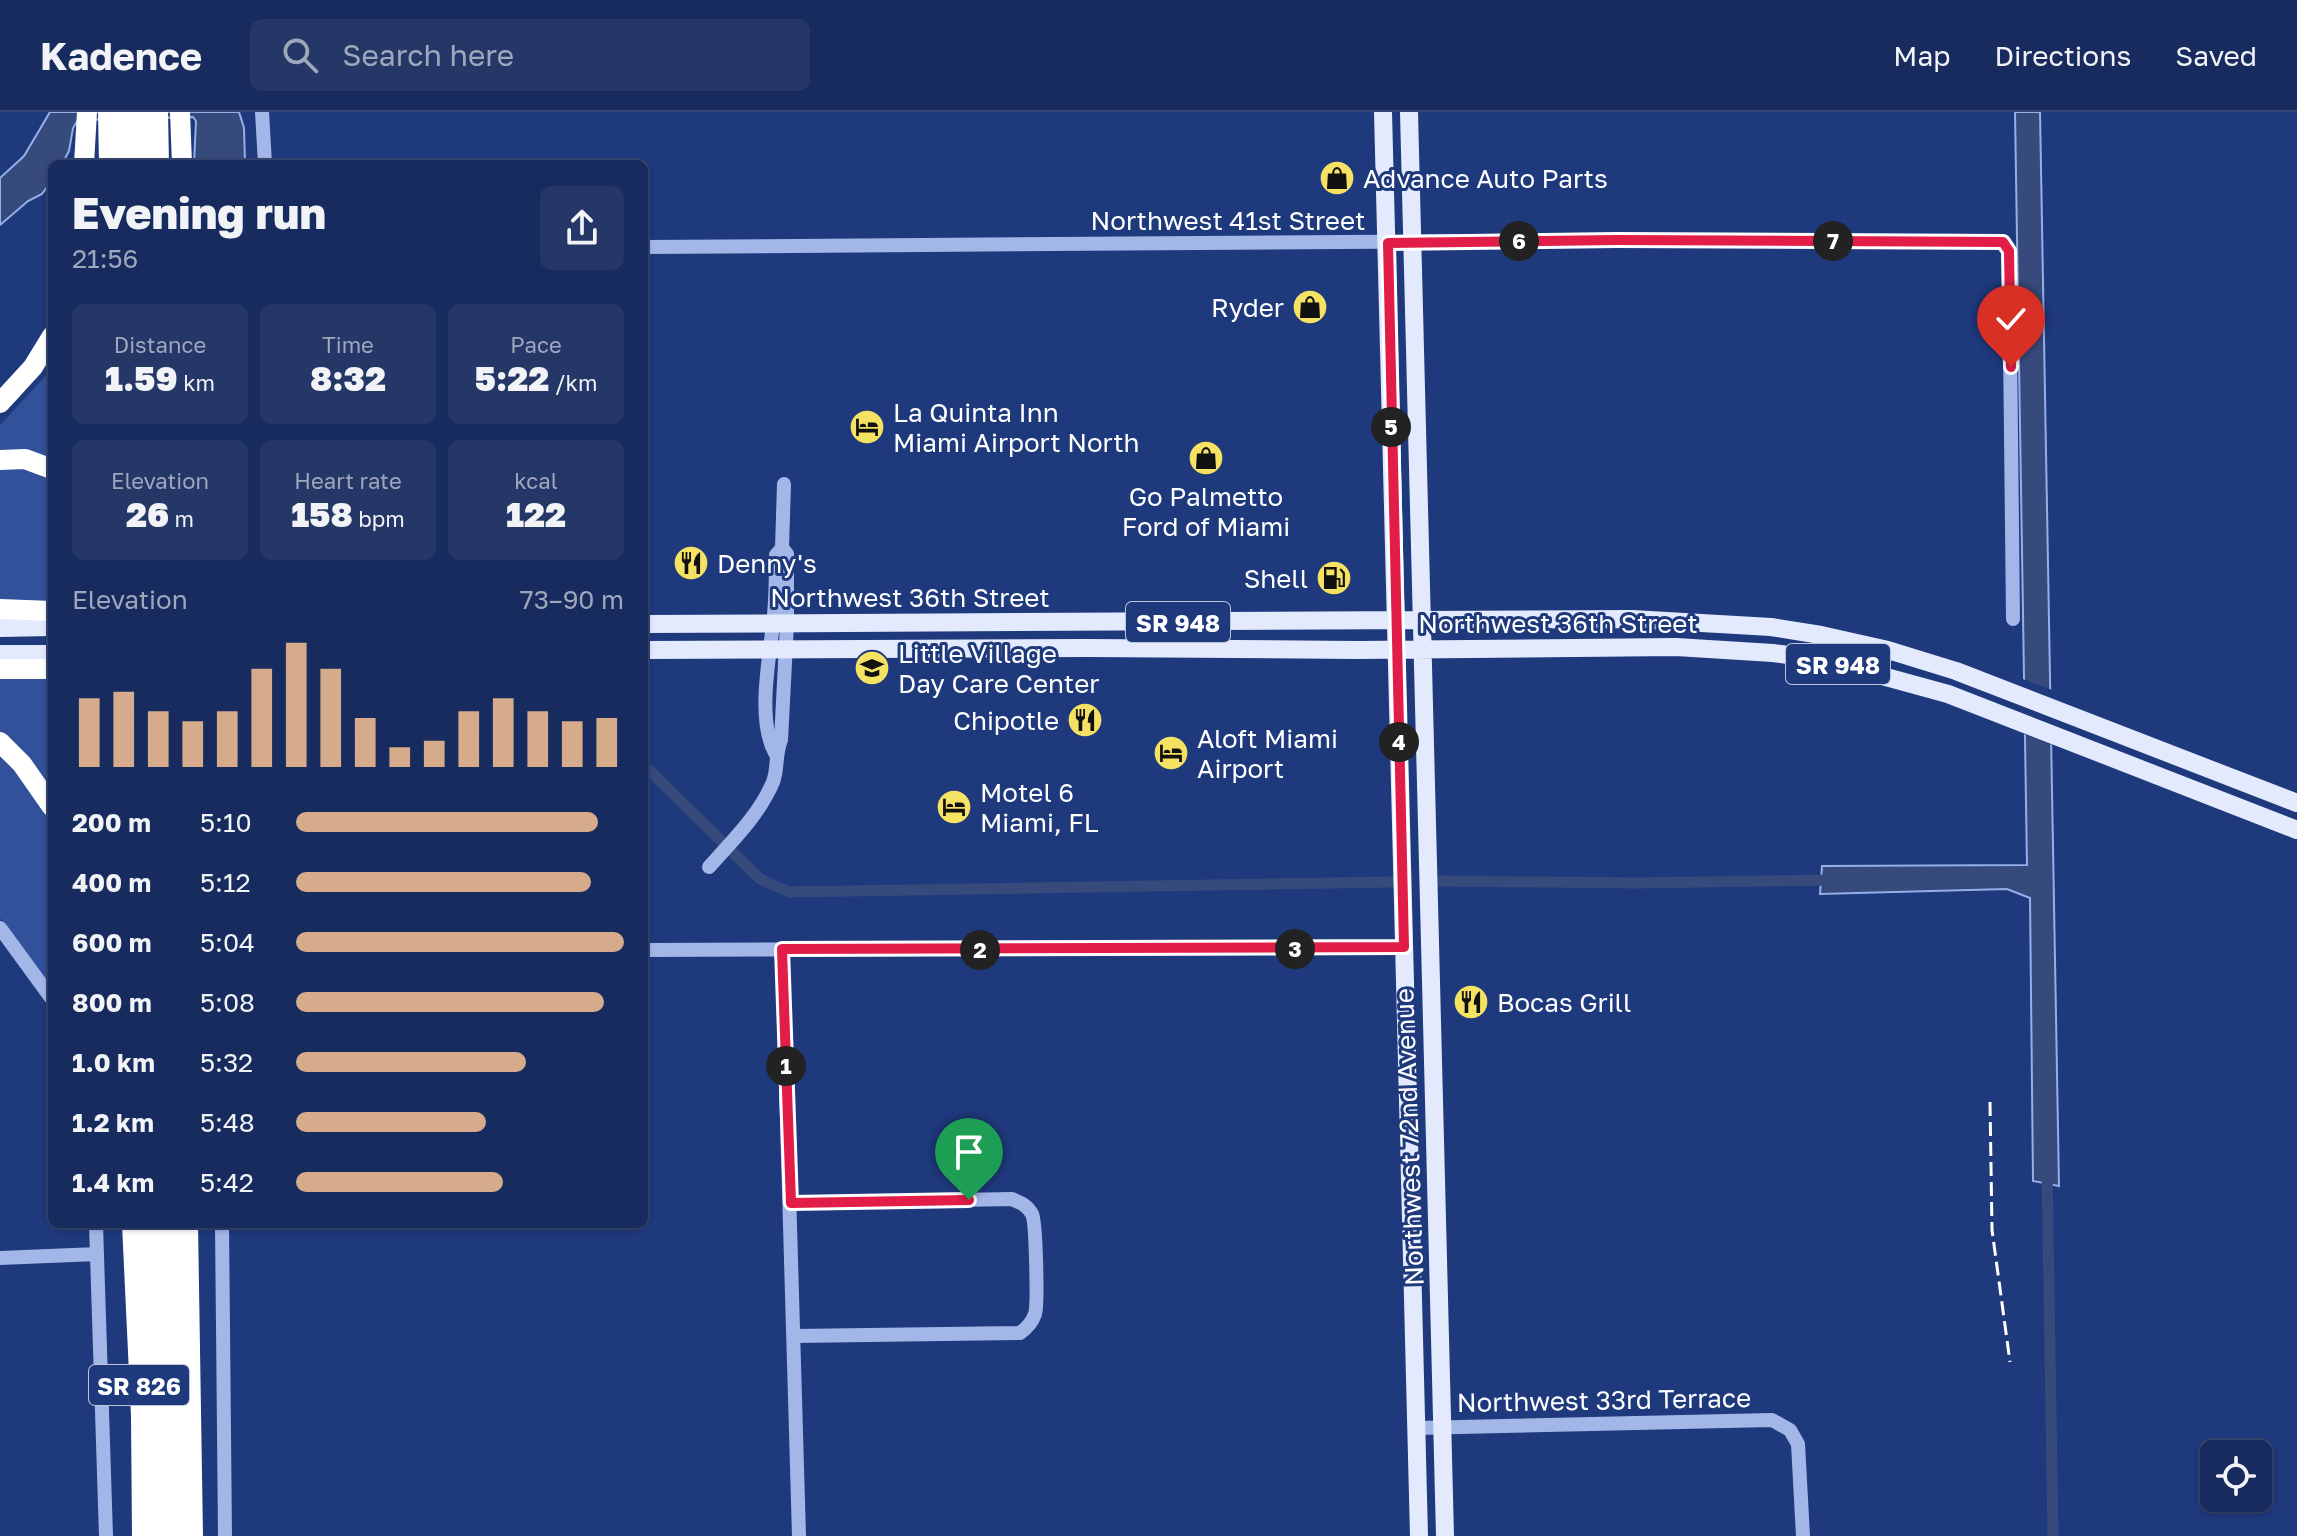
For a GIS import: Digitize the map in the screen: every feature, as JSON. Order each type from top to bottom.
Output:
[{"type":"highway","points":[[180,116],[182,160]]},
{"type":"highway","points":[[84,160],[87,117]]},
{"type":"highway","points":[[111,160],[132,117]]},
{"type":"highway","points":[[127,160],[132,117]]},
{"type":"highway","points":[[132,117],[139,160]]},
{"type":"highway","points":[[132,117],[157,160]]},
{"type":"highway","points":[[0,403],[33,367],[48,343]]},
{"type":"highway","points":[[0,460],[25,459],[48,468]]},
{"type":"highway","points":[[0,609],[48,611]]},
{"type":"highway","points":[[0,669],[48,669]]},
{"type":"highway","points":[[0,742],[22,764],[48,801]]},
{"type":"highway","points":[[136,1228],[158,1536]]},
{"type":"highway","name":"SR 826","points":[[136,1228],[142,1536]]},
{"type":"highway","points":[[168,1228],[176,1536]]},
{"type":"highway","name":"SR 826","points":[[189,1228],[193,1536]]},
{"type":"main road","name":"Northwest 72nd Avenue","points":[[1383,112],[1419,1536]]},
{"type":"main road","name":"Northwest 72nd Avenue","points":[[1409,112],[1445,1536]]},
{"type":"main road","name":"Northwest 36th Street","points":[[648,624],[1632,619],[1771,627],[1888,650],[1992,684],[2293,801]]},
{"type":"main road","points":[[933,623],[934,648]]},
{"type":"main road","points":[[0,628],[48,627]]},
{"type":"main road","name":"Northwest 36th Street","points":[[648,650],[1676,647],[1773,653],[1824,660],[1948,694],[2293,828]]},
{"type":"main road","points":[[0,654],[48,654]]},
{"type":"main road","points":[[1411,1200],[1436,1199]]},
{"type":"main road","points":[[1418,1498],[1437,1489],[1444,1479]]},
{"type":"street","points":[[262,112],[265,160]]},
{"type":"street","name":"Northwest 41st Street","points":[[648,247],[1617,240],[2003,242],[2009,251],[2013,619]]},
{"type":"street","points":[[713,862],[751,820],[774,779],[775,753],[781,740],[778,648],[787,554],[782,548],[784,484]]},
{"type":"street","points":[[0,928],[48,994]]},
{"type":"street","points":[[648,950],[1404,947]]},
{"type":"street","points":[[782,949],[799,1536]]},
{"type":"street","points":[[791,1203],[1012,1199],[1025,1204],[1034,1216],[1036,1311],[1029,1327],[1020,1333],[794,1336]]},
{"type":"street","points":[[96,1228],[106,1536]]},
{"type":"street","points":[[222,1228],[225,1536]]},
{"type":"street","points":[[0,1258],[97,1254]]},
{"type":"street","name":"Northwest 33rd Terrace","points":[[1416,1428],[1772,1420],[1790,1430],[1798,1444],[1803,1536]]},
{"type":"shaded area","points":[[50,112],[239,112],[244,128],[245,160],[194,160],[196,121],[193,117],[78,120],[64,160],[48,160],[48,186],[42,194],[28,201],[0,225],[0,178],[24,156]]},
{"type":"shaded area","points":[[2015,112],[2040,112],[2059,1186],[2033,1181],[2030,898],[2007,889],[1820,894],[1822,866],[2027,865]]},
{"type":"shaded area","points":[[48,373],[48,459],[0,452],[0,425]]},
{"type":"shaded area","points":[[20,466],[48,477],[48,603],[0,600],[0,468]]},
{"type":"shaded area","points":[[0,677],[48,677],[48,788],[0,734]]},
{"type":"shaded area","points":[[0,754],[30,786],[48,816],[48,982],[0,918]]},
{"type":"pier","points":[[2020,678],[2055,691],[2055,746],[2021,733]]},
{"type":"waterway","points":[[648,769],[760,879],[789,892],[1392,882]]},
{"type":"waterway","points":[[1439,881],[1635,883],[1835,880]]},
{"type":"waterway","points":[[2047,1169],[2053,1536]]},
{"type":"railway","points":[[1990,1102],[1992,1230],[2010,1362]]},
{"type":"place","name":"Advance Auto Parts","points":[[1337,178]]},
{"type":"place","name":"Ryder","points":[[1310,307]]},
{"type":"place","name":"La Quinta Inn Miami Airport North","points":[[867,427]]},
{"type":"place","name":"Go Palmetto Ford of Miami","points":[[1206,458]]},
{"type":"place","name":"Denny's","points":[[691,563]]},
{"type":"place","name":"Shell","points":[[1334,578]]},
{"type":"place","name":"Little Village Day Care Center","points":[[872,668]]},
{"type":"place","name":"Chipotle","points":[[1085,720]]},
{"type":"place","name":"Aloft Miami Airport","points":[[1171,753]]},
{"type":"place","name":"Motel 6 Miami, FL","points":[[954,807]]},
{"type":"place","name":"Bocas Grill","points":[[1471,1002]]},
{"type":"route","points":[[969,1200],[791,1203],[782,949],[1250,950],[1404,947],[1388,243],[1617,240],[2003,242],[2009,251],[2011,367]]}]
